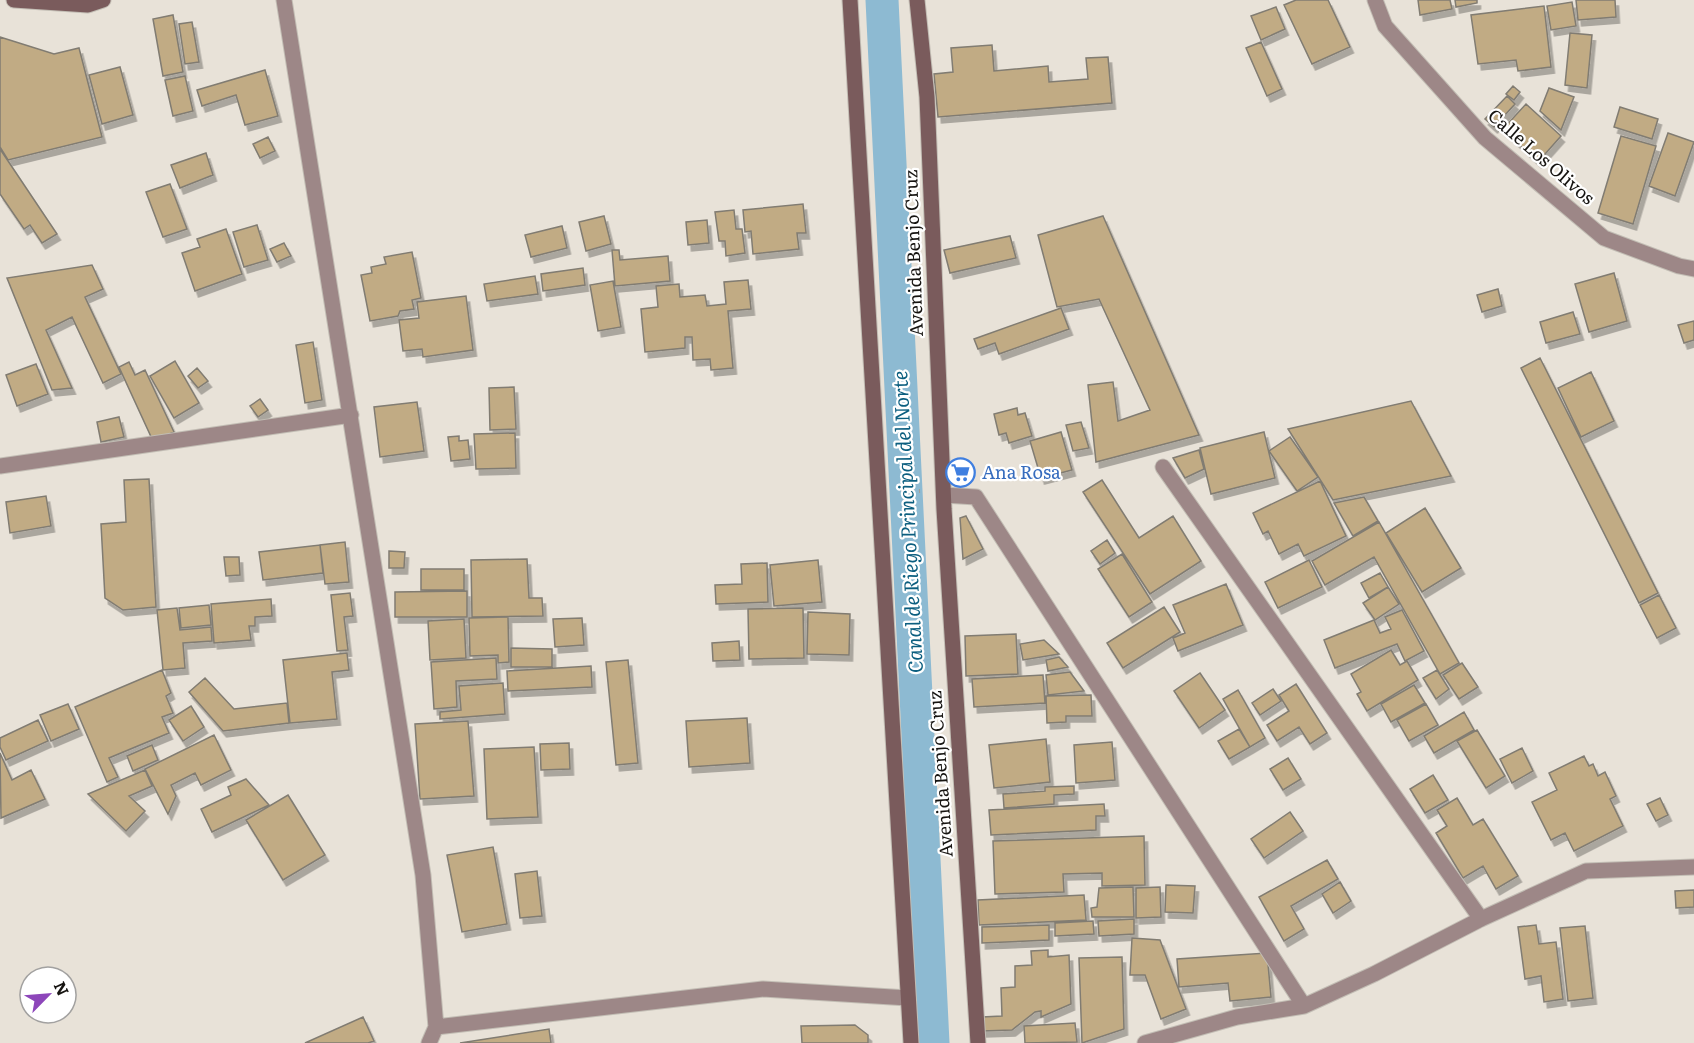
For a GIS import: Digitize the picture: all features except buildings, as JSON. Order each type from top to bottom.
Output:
[{"type":"main road","points":[[14,0],[88,5],[103,0]]},
{"type":"main road","points":[[850,0],[911,1043]]},
{"type":"main road","name":"Avenida Benjo Cruz","points":[[917,0],[927,97],[944,495],[978,1043]]},
{"type":"street","points":[[284,0],[423,875],[436,1027],[429,1043]]},
{"type":"street","name":"Calle Los Olivos","points":[[1375,0],[1385,26],[1485,138],[1604,238],[1678,266],[1694,269]]},
{"type":"street","points":[[0,466],[351,415]]},
{"type":"street","points":[[1163,466],[1481,918]]},
{"type":"street","points":[[944,495],[976,497],[1304,1006]]},
{"type":"street","points":[[1145,1043],[1237,1017],[1304,1006],[1374,974],[1481,918],[1587,871],[1694,867]]},
{"type":"street","points":[[436,1027],[763,989],[908,998]]},
{"type":"path","points":[[893,493],[929,491]]},
{"type":"waterway","name":"Canal de Riego Principal del Norte","points":[[882,0],[933,1043]]},
{"type":"place","name":"Ana Rosa","points":[[961,473]]}]
